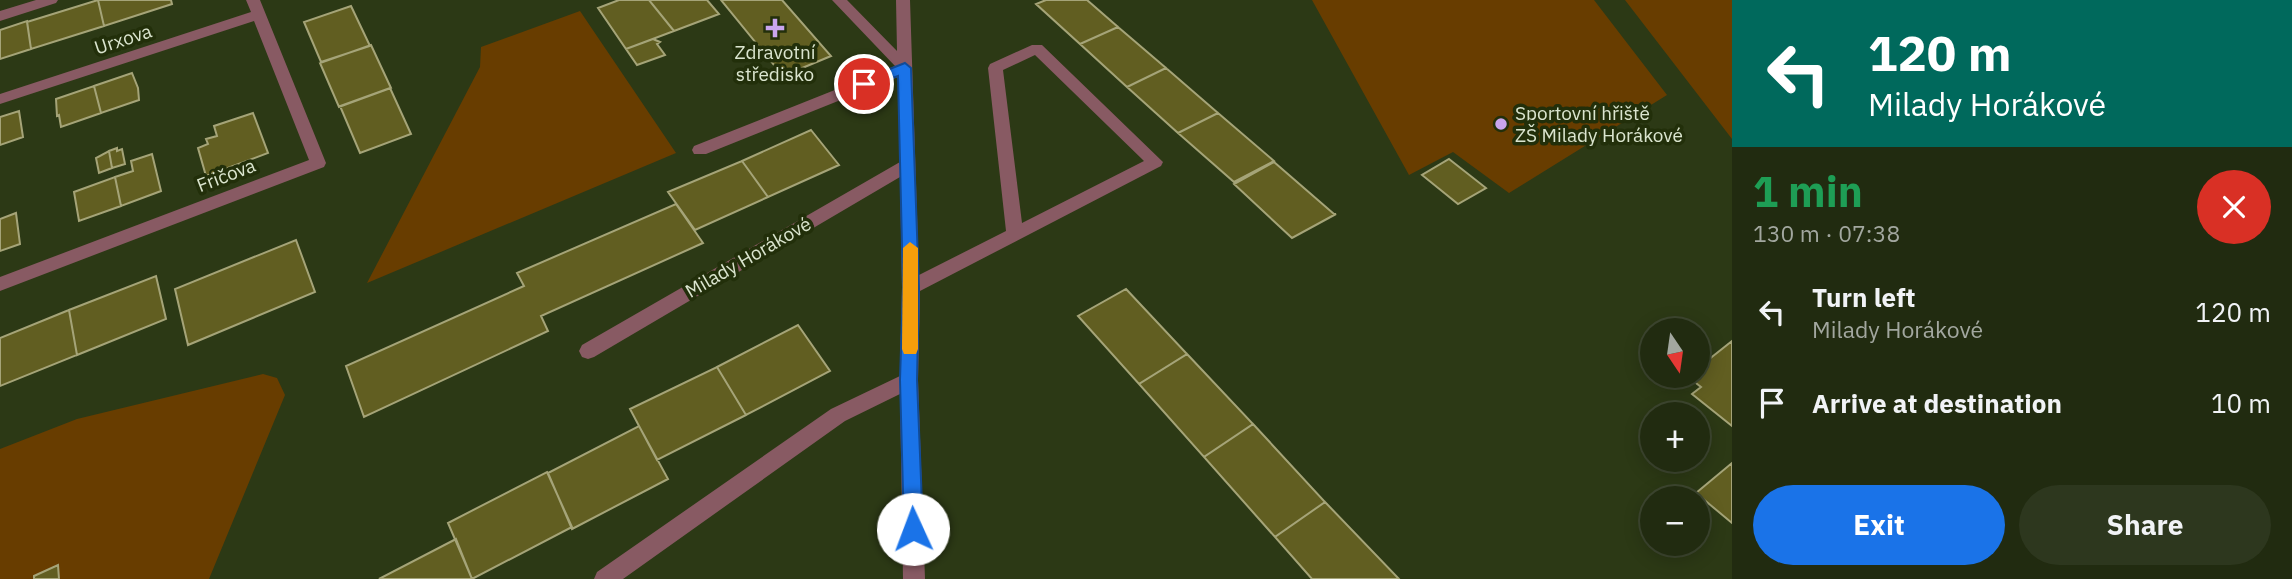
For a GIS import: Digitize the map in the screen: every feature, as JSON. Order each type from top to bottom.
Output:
[{"type":"street","points":[[0,16],[51,0]]},
{"type":"street","points":[[839,0],[905,68]]},
{"type":"street","points":[[903,0],[909,164],[909,380],[914,579]]},
{"type":"street","name":"Urxova","points":[[0,99],[256,8]]},
{"type":"street","name":"Fričova","points":[[0,284],[318,163],[256,8]]},
{"type":"street","points":[[911,288],[1155,162],[1037,48],[995,68],[1015,234]]},
{"type":"street","points":[[700,150],[905,68]]},
{"type":"street","name":"Milady Horákové","points":[[588,351],[909,164]]},
{"type":"street","points":[[605,579],[838,415],[909,380]]},
{"type":"shaded area","name":"Sportovní hřiště ZŠ Milady Horákové","points":[[1312,0],[1594,0],[1667,95],[1509,193],[1453,152],[1409,175]]},
{"type":"shaded area","points":[[1625,0],[1732,0],[1732,139]]},
{"type":"shaded area","points":[[580,11],[676,153],[367,283],[480,67],[481,47]]},
{"type":"shaded area","points":[[263,374],[277,378],[285,395],[209,579],[0,579],[0,449],[77,419]]},
{"type":"building","points":[[98,0],[171,0],[172,4],[104,26]]},
{"type":"building","points":[[98,0],[104,26],[31,49],[27,22]]},
{"type":"building","points":[[619,0],[649,0],[674,31],[626,49],[598,8]]},
{"type":"building","points":[[649,0],[707,0],[719,14],[674,31]]},
{"type":"building","name":"Zdravotní středisko","points":[[721,0],[782,0],[831,56],[783,76]]},
{"type":"building","points":[[1046,0],[1087,0],[1118,27],[1080,44],[1036,4]]},
{"type":"building","points":[[351,6],[370,46],[321,62],[304,22]]},
{"type":"building","points":[[27,21],[31,49],[0,59],[0,30]]},
{"type":"building","points":[[1118,27],[1166,68],[1127,87],[1080,44]]},
{"type":"building","points":[[653,39],[660,42],[657,44],[665,55],[637,65],[626,49]]},
{"type":"building","points":[[371,45],[391,88],[339,107],[320,63]]},
{"type":"building","points":[[1166,68],[1218,113],[1178,133],[1127,87]]},
{"type":"building","points":[[132,73],[139,100],[101,113],[94,86]]},
{"type":"building","points":[[94,86],[101,113],[61,127],[56,99]]},
{"type":"building","points":[[390,88],[411,134],[360,153],[340,106]]},
{"type":"building","points":[[19,111],[23,137],[0,145],[0,117]]},
{"type":"building","points":[[253,113],[268,153],[206,176],[198,148],[208,144],[206,139],[217,136],[214,126]]},
{"type":"building","points":[[1218,113],[1274,161],[1234,182],[1178,133]]},
{"type":"building","points":[[811,130],[839,165],[768,197],[742,161]]},
{"type":"building","points":[[117,148],[117,151],[122,149],[125,164],[112,168],[109,151]]},
{"type":"building","points":[[109,151],[112,168],[99,173],[96,158]]},
{"type":"building","points":[[152,154],[161,191],[121,206],[115,177],[133,171],[131,161]]},
{"type":"building","points":[[1449,159],[1486,188],[1458,204],[1422,175]]},
{"type":"building","points":[[742,161],[768,197],[695,230],[668,192]]},
{"type":"building","points":[[1274,162],[1336,214],[1292,238],[1234,184]]},
{"type":"building","points":[[115,177],[121,206],[79,221],[74,192]]},
{"type":"building","points":[[676,204],[703,243],[541,316],[548,331],[364,417],[346,366],[524,286],[517,273]]},
{"type":"building","points":[[16,213],[20,244],[0,251],[0,219]]},
{"type":"building","points":[[296,240],[315,292],[188,345],[175,289]]},
{"type":"building","points":[[156,276],[166,319],[77,355],[69,310]]},
{"type":"building","points":[[1126,289],[1187,354],[1139,384],[1078,316]]},
{"type":"building","points":[[69,310],[77,355],[0,386],[0,338]]},
{"type":"building","points":[[798,325],[830,371],[746,415],[717,367]]},
{"type":"building","points":[[1732,341],[1732,426],[1710,408],[1710,402],[1702,402],[1692,394],[1700,388],[1710,388],[1710,358]]},
{"type":"building","points":[[1187,354],[1253,424],[1204,457],[1139,384]]},
{"type":"building","points":[[717,367],[746,415],[657,460],[630,409]]},
{"type":"building","points":[[1253,424],[1325,502],[1275,537],[1204,457]]},
{"type":"building","points":[[639,426],[668,479],[572,529],[548,473]]},
{"type":"building","points":[[1732,463],[1732,523],[1710,505],[1710,486],[1704,486]]},
{"type":"building","points":[[547,472],[572,527],[472,579],[448,523]]},
{"type":"building","points":[[1325,502],[1399,579],[1312,579],[1275,537]]},
{"type":"building","points":[[456,539],[472,579],[379,579]]},
{"type":"building","points":[[58,565],[59,579],[34,579],[34,576]]},
{"type":"slow traffic","points":[[910,248],[910,349]]},
{"type":"place","name":"Zdravotní středisko","points":[[775,28]]},
{"type":"place","name":"Sportovní hřiště ZŠ Milady Horákové","points":[[1501,124]]},
{"type":"route","points":[[864,84],[905,68],[909,164],[909,380],[913,529]]}]
